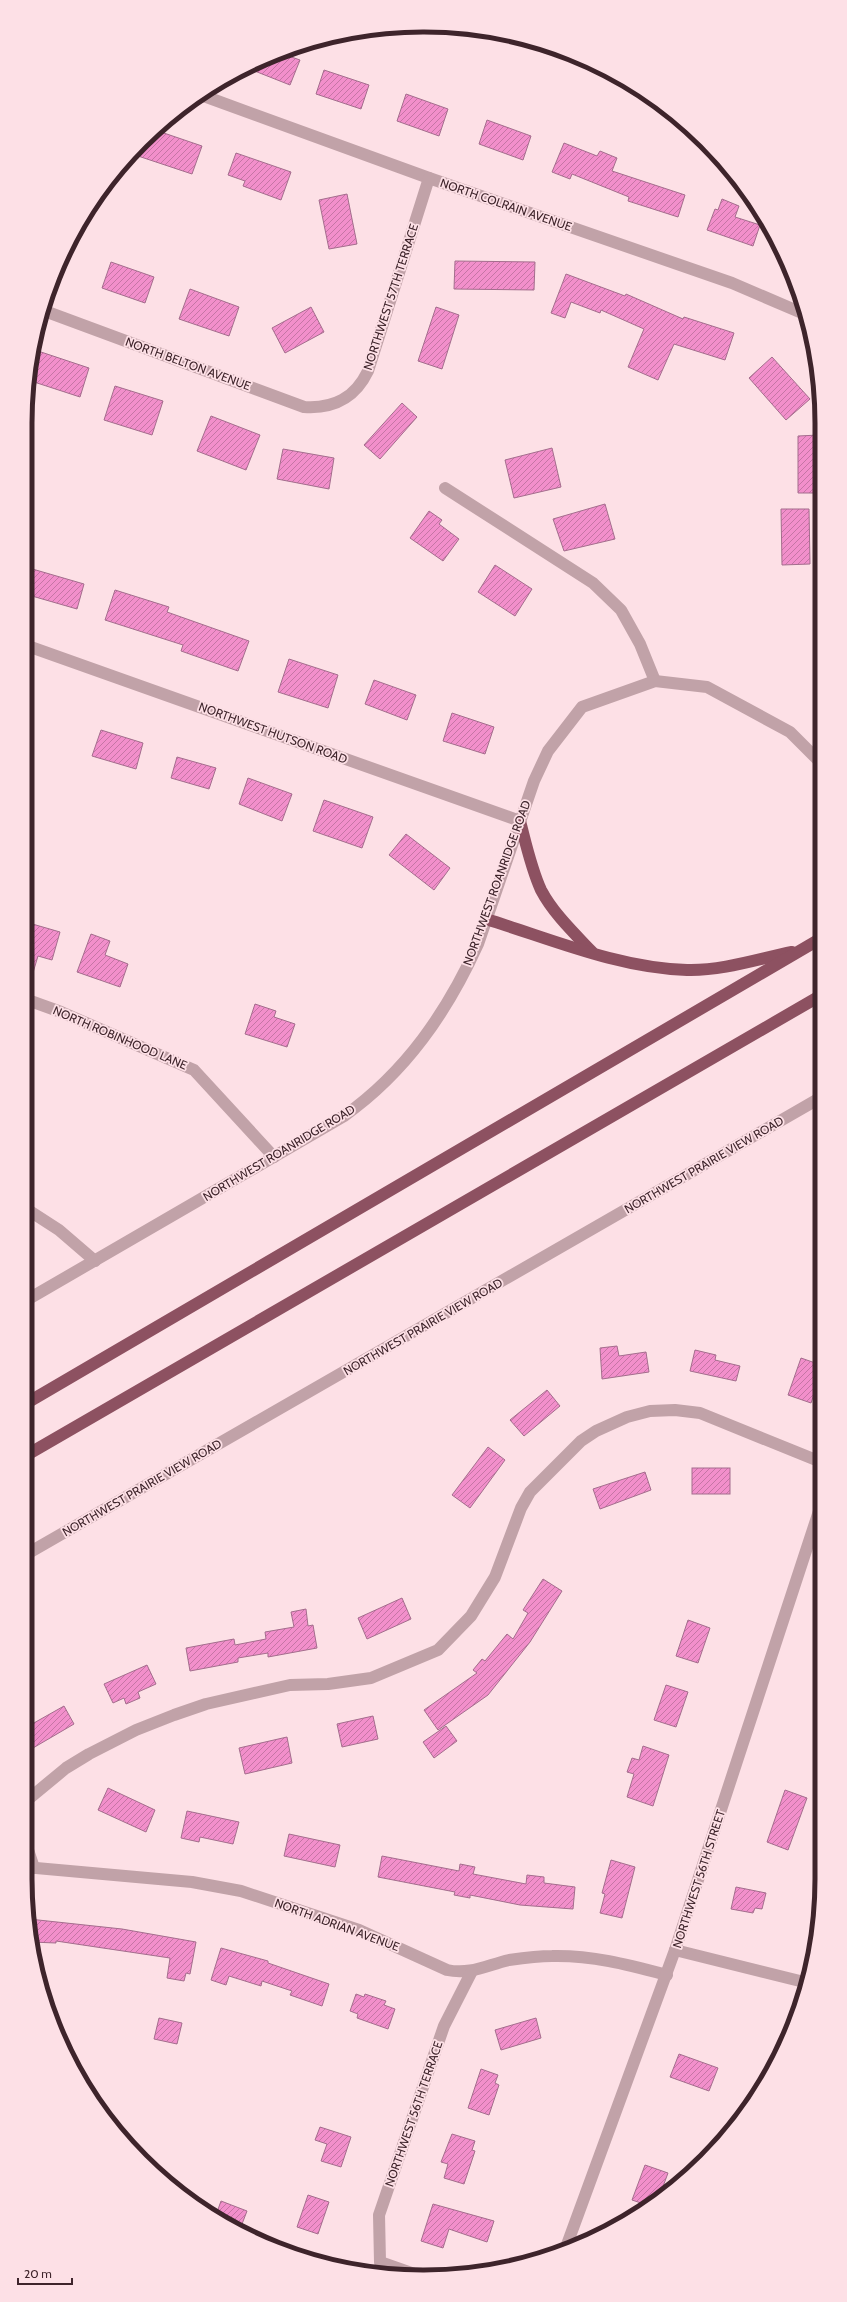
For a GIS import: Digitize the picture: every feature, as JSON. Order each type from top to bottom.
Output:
[{"type":"highway","points":[[520,821],[532,864],[542,890],[562,920],[593,953]]},
{"type":"highway","points":[[486,919],[593,953],[649,966],[688,970],[729,965],[803,950]]},
{"type":"highway","points":[[32,1400],[815,942]]},
{"type":"highway","points":[[32,1452],[815,999]]},
{"type":"street","name":"NORTH COLRAIN AVENUE","points":[[207,97],[429,178],[732,282],[798,311]]},
{"type":"street","name":"NORTHWEST 57TH TERRACE","points":[[336,404],[354,393],[368,371],[429,178]]},
{"type":"street","name":"NORTH BELTON AVENUE","points":[[48,312],[304,407],[318,408],[336,404]]},
{"type":"street","points":[[445,488],[593,583],[621,610],[640,644],[655,681]]},
{"type":"street","name":"NORTHWEST HUTSON ROAD","points":[[32,647],[520,821]]},
{"type":"street","name":"NORTHWEST ROANRIDGE ROAD","points":[[32,1298],[354,1109],[383,1085],[409,1058],[432,1029],[452,997],[478,944],[534,781],[548,751],[582,707],[655,681],[707,687],[790,732],[815,757]]},
{"type":"street","name":"NORTH ROBINHOOD LANE","points":[[32,1002],[61,1012],[194,1070],[274,1156]]},
{"type":"street","name":"NORTHWEST PRAIRIE VIEW ROAD","points":[[32,1551],[815,1101]]},
{"type":"street","points":[[32,1213],[58,1230],[95,1261]]},
{"type":"street","points":[[32,1796],[66,1768],[89,1754],[136,1730],[174,1715],[206,1704],[290,1685],[328,1684],[371,1678],[438,1650],[471,1616],[495,1576],[521,1508],[530,1492],[596,1430],[626,1417],[650,1411],[675,1410],[700,1413],[815,1460]]},
{"type":"street","name":"NORTHWEST 56TH STREET","points":[[568,2242],[667,1975],[815,1523]]},
{"type":"street","name":"NORTH ADRIAN AVENUE","points":[[32,1868],[192,1882],[241,1891],[359,1930],[447,1970],[460,1973],[508,1961],[552,1956],[581,1957],[610,1961],[667,1975]]},
{"type":"street","points":[[675,1950],[802,1981]]},
{"type":"street","name":"NORTHWEST 56TH TERRACE","points":[[400,2269],[380,2262],[379,2215],[444,2026],[472,1971]]},
{"type":"building","points":[[289,56],[300,60],[290,85],[253,71]]},
{"type":"building","points":[[324,70],[369,85],[361,109],[316,94]]},
{"type":"building","points":[[406,94],[448,109],[439,136],[397,121]]},
{"type":"building","points":[[487,120],[531,136],[523,160],[479,144]]},
{"type":"building","points":[[162,132],[202,146],[192,174],[138,156]]},
{"type":"building","points":[[564,143],[597,156],[600,151],[617,158],[612,171],[685,195],[678,217],[628,201],[629,197],[572,174],[570,179],[552,172]]},
{"type":"building","points":[[236,153],[291,172],[281,200],[243,186],[245,181],[228,175]]},
{"type":"building","points":[[347,194],[357,244],[329,249],[319,200]]},
{"type":"building","points":[[722,199],[739,206],[735,217],[760,225],[753,246],[707,230],[715,209],[718,210]]},
{"type":"building","points":[[455,261],[535,262],[534,290],[454,289]]},
{"type":"building","points":[[111,262],[154,277],[145,303],[102,288]]},
{"type":"building","points":[[566,274],[625,296],[626,294],[683,319],[684,317],[734,333],[725,360],[674,344],[658,380],[628,367],[644,329],[601,310],[600,313],[571,302],[565,318],[551,313]]},
{"type":"building","points":[[190,289],[239,307],[229,336],[179,319]]},
{"type":"building","points":[[311,307],[324,332],[285,353],[272,328]]},
{"type":"building","points":[[436,307],[459,315],[442,369],[418,361]]},
{"type":"building","points":[[39,351],[89,368],[80,397],[34,382]]},
{"type":"building","points":[[772,357],[810,399],[786,420],[749,378]]},
{"type":"building","points":[[115,386],[163,401],[152,435],[104,420]]},
{"type":"building","points":[[402,403],[417,417],[380,459],[364,445]]},
{"type":"building","points":[[211,416],[260,435],[246,470],[197,451]]},
{"type":"building","points":[[815,435],[815,493],[798,493],[798,436]]},
{"type":"building","points":[[552,448],[561,487],[514,498],[505,460]]},
{"type":"building","points":[[283,449],[334,458],[329,489],[277,479]]},
{"type":"building","points":[[605,504],[615,539],[564,551],[553,519]]},
{"type":"building","points":[[781,509],[809,509],[810,564],[782,565]]},
{"type":"building","points":[[429,511],[442,520],[439,524],[459,539],[443,561],[410,538]]},
{"type":"building","points":[[495,565],[532,589],[515,616],[478,592]]},
{"type":"building","points":[[32,569],[84,584],[77,609],[32,596]]},
{"type":"building","points":[[115,590],[169,607],[167,612],[249,641],[238,671],[181,651],[183,645],[105,620]]},
{"type":"building","points":[[289,659],[338,675],[328,708],[278,692]]},
{"type":"building","points":[[374,680],[416,695],[407,720],[365,704]]},
{"type":"building","points":[[452,713],[494,727],[485,754],[443,741]]},
{"type":"building","points":[[101,730],[143,743],[136,769],[92,756]]},
{"type":"building","points":[[177,757],[216,768],[209,789],[171,778]]},
{"type":"building","points":[[248,778],[292,794],[282,821],[239,804]]},
{"type":"building","points":[[324,800],[373,817],[362,848],[313,831]]},
{"type":"building","points":[[406,834],[450,868],[434,890],[389,855]]},
{"type":"building","points":[[32,924],[60,932],[52,960],[38,956],[32,976]]},
{"type":"building","points":[[91,934],[110,941],[105,955],[128,964],[120,987],[77,972]]},
{"type":"building","points":[[255,1004],[276,1011],[274,1017],[295,1024],[287,1047],[245,1034]]},
{"type":"building","points":[[617,1346],[619,1356],[646,1352],[649,1372],[602,1379],[600,1348]]},
{"type":"building","points":[[695,1350],[716,1355],[715,1360],[740,1366],[736,1381],[690,1371]]},
{"type":"building","points":[[801,1358],[815,1363],[815,1391],[811,1403],[788,1395]]},
{"type":"building","points":[[547,1390],[560,1406],[524,1436],[510,1420]]},
{"type":"building","points":[[488,1447],[505,1460],[470,1508],[452,1495]]},
{"type":"building","points":[[692,1468],[730,1468],[730,1494],[692,1494]]},
{"type":"building","points":[[645,1472],[651,1490],[600,1509],[593,1489]]},
{"type":"building","points":[[543,1579],[562,1591],[530,1642],[488,1695],[438,1730],[424,1710],[477,1673],[473,1670],[482,1659],[485,1661],[507,1634],[513,1639],[528,1613],[523,1610]]},
{"type":"building","points":[[402,1598],[411,1619],[367,1639],[358,1618]]},
{"type":"building","points":[[306,1609],[308,1626],[313,1625],[317,1648],[268,1657],[268,1653],[238,1658],[238,1662],[190,1671],[186,1648],[234,1639],[235,1645],[266,1639],[265,1632],[294,1627],[291,1612]]},
{"type":"building","points":[[688,1620],[710,1628],[698,1663],[676,1656]]},
{"type":"building","points":[[147,1665],[156,1684],[138,1692],[140,1698],[126,1704],[124,1698],[113,1703],[104,1684]]},
{"type":"building","points":[[666,1685],[688,1692],[676,1727],[654,1720]]},
{"type":"building","points":[[64,1706],[74,1724],[33,1748],[32,1724]]},
{"type":"building","points":[[373,1716],[378,1739],[342,1747],[337,1724]]},
{"type":"building","points":[[446,1726],[457,1741],[434,1758],[423,1742]]},
{"type":"building","points":[[287,1737],[292,1763],[245,1774],[239,1748]]},
{"type":"building","points":[[643,1746],[669,1755],[653,1806],[627,1797],[634,1774],[627,1772],[632,1758],[639,1760]]},
{"type":"building","points":[[108,1788],[155,1810],[146,1832],[98,1810]]},
{"type":"building","points":[[785,1790],[807,1798],[788,1850],[767,1842]]},
{"type":"building","points":[[187,1811],[239,1822],[233,1844],[200,1837],[199,1842],[181,1838]]},
{"type":"building","points":[[289,1834],[340,1845],[335,1867],[284,1856]]},
{"type":"building","points":[[382,1856],[459,1871],[460,1864],[475,1867],[473,1874],[526,1884],[527,1875],[544,1877],[544,1883],[575,1887],[573,1909],[520,1905],[470,1895],[470,1898],[454,1895],[455,1892],[378,1877]]},
{"type":"building","points":[[611,1860],[635,1867],[622,1918],[600,1913],[605,1894],[602,1893]]},
{"type":"building","points":[[736,1887],[766,1893],[762,1909],[755,1908],[753,1913],[731,1909]]},
{"type":"building","points":[[34,1920],[122,1929],[196,1942],[190,1974],[186,1973],[184,1981],[167,1978],[170,1958],[56,1941],[56,1943],[37,1942]]},
{"type":"building","points":[[221,1948],[268,1961],[268,1963],[329,1984],[322,2006],[290,1995],[292,1991],[262,1981],[261,1986],[229,1976],[226,1985],[211,1980]]},
{"type":"building","points":[[356,1994],[364,1997],[365,1994],[386,2001],[384,2005],[395,2009],[388,2029],[357,2018],[358,2014],[350,2011]]},
{"type":"building","points":[[159,2018],[182,2023],[177,2044],[154,2039]]},
{"type":"building","points":[[536,2018],[541,2038],[501,2050],[495,2030]]},
{"type":"building","points":[[679,2054],[718,2068],[709,2091],[670,2077]]},
{"type":"building","points":[[481,2069],[498,2075],[495,2083],[499,2085],[489,2115],[468,2108]]},
{"type":"building","points":[[320,2127],[351,2137],[341,2167],[321,2161],[327,2144],[315,2140]]},
{"type":"building","points":[[452,2134],[475,2141],[472,2150],[475,2151],[464,2184],[444,2178],[448,2164],[441,2162]]},
{"type":"building","points":[[645,2165],[668,2173],[662,2189],[642,2203],[632,2200]]},
{"type":"building","points":[[308,2195],[329,2202],[318,2234],[297,2227]]},
{"type":"building","points":[[221,2201],[247,2211],[242,2224],[234,2221],[217,2211]]},
{"type":"building","points":[[433,2204],[494,2221],[487,2242],[449,2229],[443,2248],[421,2241]]}]
